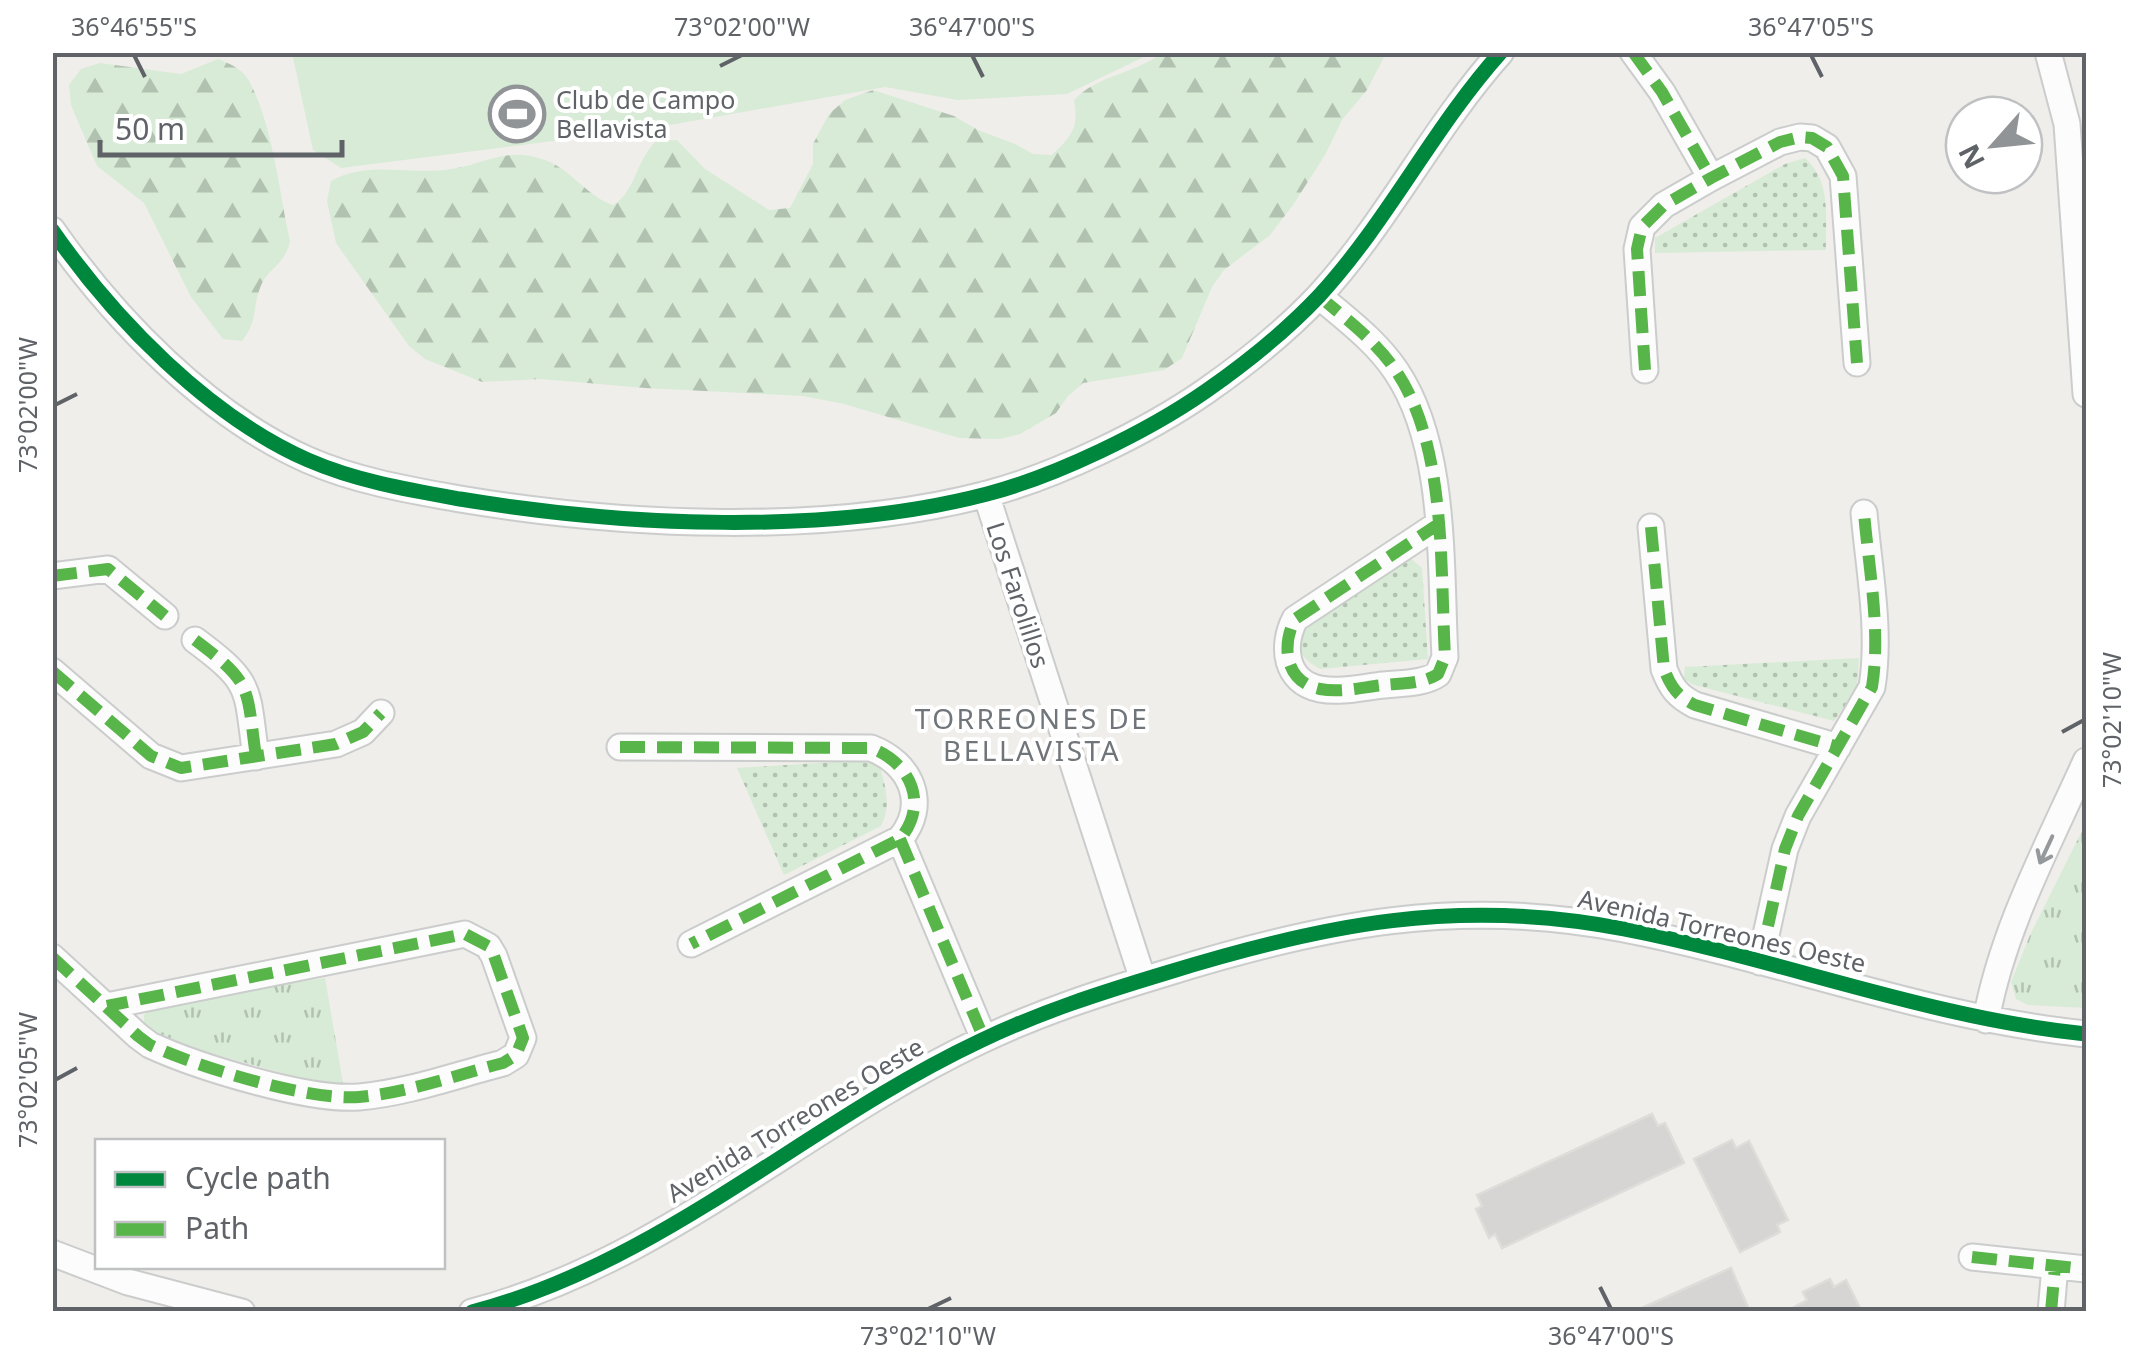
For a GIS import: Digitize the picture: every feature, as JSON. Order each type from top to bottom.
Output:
[{"type":"street","points":[[52,230],[125,321],[220,405],[278,445],[309,460],[397,487],[502,506],[638,519],[828,518],[986,494],[1056,470],[1203,393],[1261,350],[1319,296],[1399,192],[1460,103],[1502,52]]},
{"type":"street","points":[[1633,52],[1662,92],[1712,178]]},
{"type":"street","points":[[2048,52],[2067,124],[2086,394]]},
{"type":"street","points":[[1645,370],[1638,234],[1656,212],[1790,138],[1812,138],[1833,154],[1843,176],[1857,362]]},
{"type":"street","points":[[1319,296],[1396,370],[1428,442],[1437,526],[1445,657],[1438,674],[1420,682],[1336,690],[1310,686],[1302,680],[1286,656],[1286,643],[1295,619],[1437,526]]},
{"type":"street","name":"Los Farolillos","points":[[986,494],[1143,980]]},
{"type":"street","points":[[1760,962],[1785,849],[1809,794],[1872,688],[1876,664],[1864,513]]},
{"type":"street","points":[[1650,527],[1664,669],[1672,688],[1695,705],[1838,747]]},
{"type":"street","points":[[52,576],[108,569],[165,616]]},
{"type":"street","points":[[195,640],[243,680],[256,757]]},
{"type":"street","points":[[52,670],[160,762],[191,768],[350,739],[363,732],[380,713]]},
{"type":"street","points":[[620,747],[872,748],[897,761],[913,786],[914,817],[900,839],[691,944]]},
{"type":"street","points":[[1986,1020],[2002,951],[2086,762]]},
{"type":"street","points":[[900,839],[984,1039]]},
{"type":"street","name":"Avenida Torreones Oeste","points":[[472,1312],[548,1288],[639,1244],[864,1103],[984,1039],[1057,1008],[1143,980],[1322,930],[1401,918],[1464,915],[1576,921],[1624,929],[1986,1020],[2086,1034]]},
{"type":"street","points":[[52,958],[138,1036],[166,1052],[295,1091],[325,1096],[375,1095],[503,1063],[516,1055],[523,1038],[494,956],[488,946],[465,934],[107,1006]]},
{"type":"street","points":[[52,1253],[128,1282],[242,1312]]},
{"type":"street","points":[[1972,1256],[2086,1269]]},
{"type":"street","points":[[2050,1312],[2055,1266]]},
{"type":"green space","name":"Club de Campo Bellavista","points":[[292,52],[1152,53],[1067,94],[958,100],[885,87],[647,129],[341,168],[313,150]]},
{"type":"green space","points":[[1164,52],[1386,53],[1367,90],[1342,120],[1293,205],[1270,235],[1224,270],[1212,287],[1182,358],[1164,370],[1083,383],[1056,413],[1020,434],[1000,439],[959,438],[803,396],[541,379],[482,382],[425,359],[409,346],[336,243],[327,201],[331,181],[358,171],[444,170],[520,155],[550,162],[613,205],[626,193],[656,141],[677,140],[705,169],[769,210],[790,208],[813,164],[813,144],[829,114],[845,100],[873,90],[954,116],[1033,154],[1052,155],[1072,131],[1074,100],[1093,85]]},
{"type":"green space","points":[[218,59],[243,73],[257,98],[270,138],[290,241],[284,256],[263,281],[242,341],[223,339],[191,297],[144,203],[97,166],[71,105],[69,85],[81,69],[100,63],[181,74]]},
{"type":"green space","points":[[1805,158],[1823,189],[1826,250],[1655,253],[1655,238],[1785,164]]},
{"type":"green space","points":[[1408,556],[1422,568],[1428,659],[1320,669],[1307,660],[1300,646],[1303,634],[1313,622],[1345,596]]},
{"type":"green space","points":[[1859,658],[1857,688],[1834,721],[1694,685],[1684,679],[1685,667]]},
{"type":"green space","points":[[852,761],[879,764],[887,803],[881,826],[784,875],[737,768]]},
{"type":"green space","points":[[2086,823],[2086,1008],[2028,1005],[2016,999],[2011,982]]},
{"type":"green space","points":[[325,978],[343,1083],[326,1085],[158,1039],[144,1027],[144,1015],[157,1002]]},
{"type":"building","points":[[1652,1114],[1658,1126],[1665,1123],[1684,1163],[1502,1248],[1495,1234],[1489,1238],[1476,1209],[1482,1206],[1477,1195]]},
{"type":"building","points":[[1732,1140],[1736,1148],[1749,1141],[1788,1220],[1777,1225],[1780,1232],[1740,1252],[1694,1159]]},
{"type":"building","points":[[1731,1268],[1750,1312],[1633,1312],[1702,1281]]},
{"type":"building","points":[[1830,1279],[1834,1287],[1846,1280],[1862,1312],[1785,1312],[1807,1300],[1803,1292]]},
{"type":"marked path","points":[[1633,52],[1662,92],[1711,178]]},
{"type":"marked path","points":[[1645,370],[1637,249],[1642,227],[1664,205],[1711,178],[1780,142],[1800,137],[1812,138],[1827,147],[1843,176],[1857,363]]},
{"type":"marked path","points":[[1319,296],[1388,360],[1413,401],[1433,471],[1438,509],[1445,657],[1438,674],[1426,680],[1336,690],[1320,689],[1299,679],[1288,651],[1295,619],[1437,525]]},
{"type":"marked path","points":[[1760,962],[1785,849],[1798,816],[1872,687],[1875,622],[1864,513]]},
{"type":"marked path","points":[[1651,527],[1664,669],[1675,690],[1695,705],[1838,747]]},
{"type":"marked path","points":[[52,576],[108,569],[165,616]]},
{"type":"marked path","points":[[195,640],[228,667],[244,689],[256,757]]},
{"type":"marked path","points":[[52,671],[151,756],[181,768],[336,744],[363,732],[381,713]]},
{"type":"marked path","points":[[620,747],[871,748],[896,764],[911,786],[913,812],[900,839],[691,944]]},
{"type":"marked path","points":[[900,839],[984,1039]]},
{"type":"marked path","points":[[52,957],[150,1045],[224,1072],[312,1094],[359,1097],[431,1083],[503,1063],[516,1055],[523,1038],[494,956],[488,946],[465,934],[107,1006]]},
{"type":"marked path","points":[[1972,1257],[2086,1269]]},
{"type":"marked path","points":[[2051,1312],[2055,1266]]},
{"type":"cycle path","points":[[52,230],[134,330],[199,391],[271,441],[326,467],[421,492],[588,516],[724,522],[860,516],[987,494],[1042,476],[1129,437],[1221,380],[1293,322],[1344,267],[1476,81],[1501,52]]},
{"type":"cycle path","points":[[472,1312],[541,1290],[607,1261],[732,1189],[916,1074],[980,1041],[1072,1003],[1166,973],[1337,929],[1448,916],[1563,920],[1682,941],[1969,1015],[2086,1034]]},
{"type":"place","name":"Club de Campo Bellavista","points":[[517,114]]},
{"type":"district","name":"TORREONES DE BELLAVISTA","points":[[1032,735]]}]
